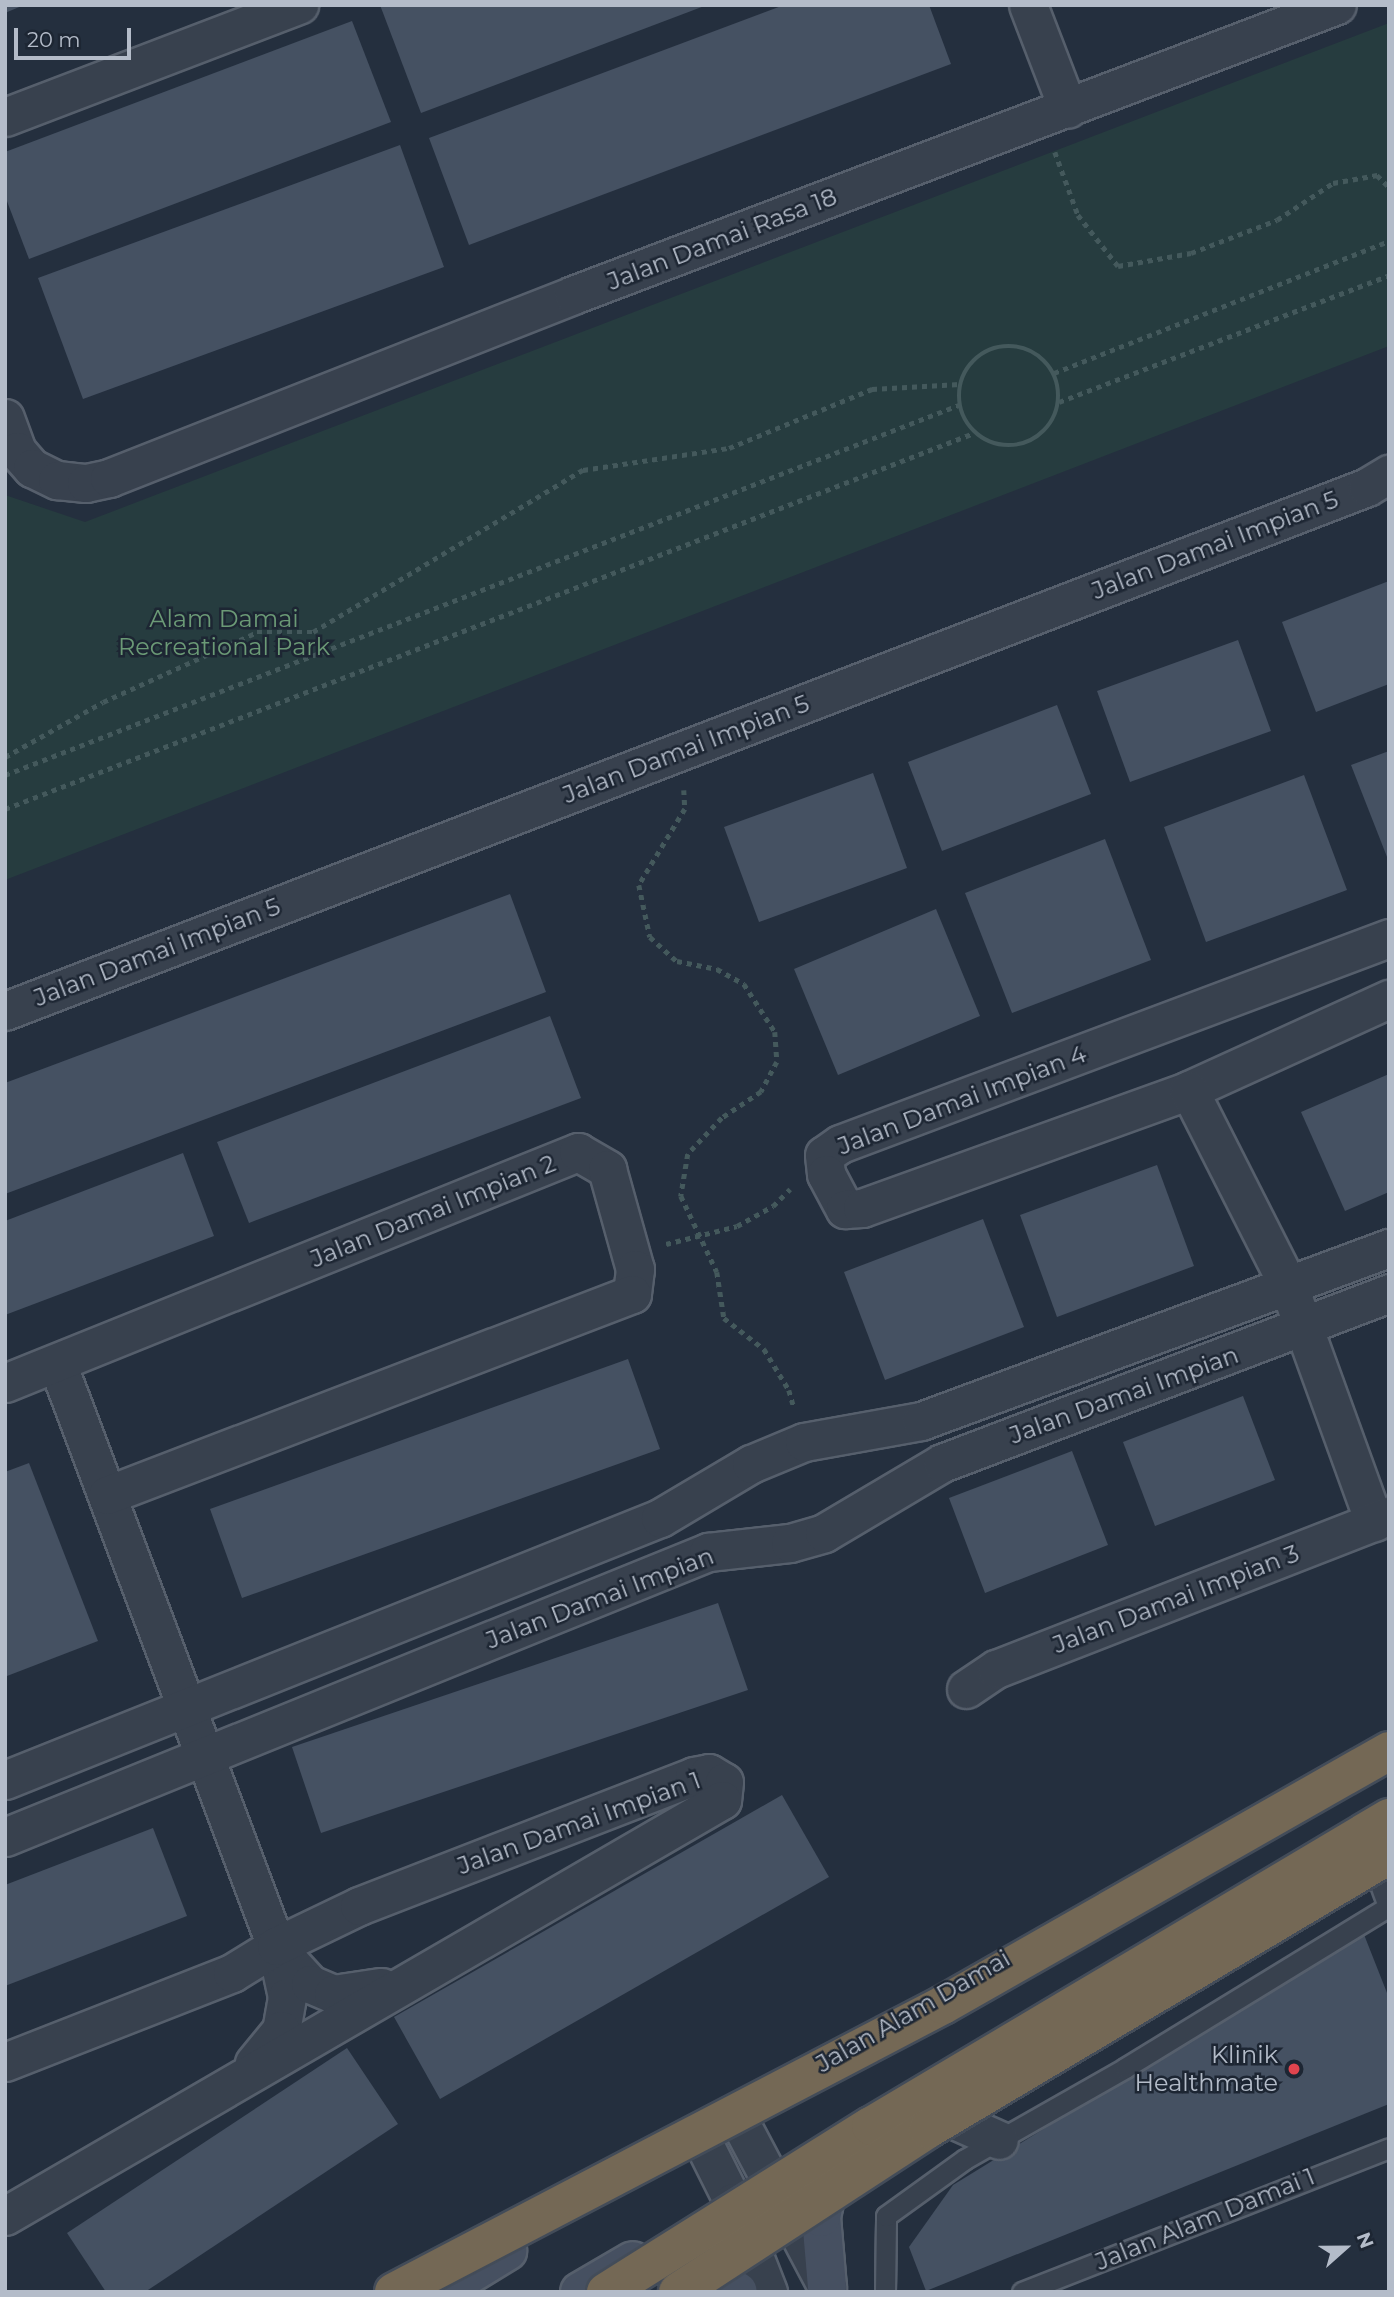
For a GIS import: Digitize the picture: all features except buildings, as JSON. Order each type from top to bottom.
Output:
[{"type":"highway","points":[[394,2292],[943,2005],[1389,1751]]},
{"type":"highway","points":[[598,2286],[871,2126],[1379,1818]]},
{"type":"highway","points":[[677,2292],[928,2129],[1389,1855]]},
{"type":"main road","name":"Jalan Alam Damai","points":[[440,2292],[700,2136],[1389,1734]]},
{"type":"main road","points":[[598,2286],[733,2202],[773,2181],[1379,1818]]},
{"type":"main road","points":[[828,2290],[821,2217],[827,2188],[843,2162],[910,2099]]},
{"type":"main road","points":[[598,2286],[678,2272],[719,2280],[737,2292]]},
{"type":"street","points":[[5,117],[243,15],[299,5]]},
{"type":"street","points":[[1028,5],[1055,114]]},
{"type":"street","name":"Jalan Damai Rasa 18","points":[[5,418],[17,451],[32,468],[57,480],[86,483],[109,478],[573,295],[1337,5]]},
{"type":"street","name":"Jalan Damai Impian 5","points":[[5,1011],[1381,483]]},
{"type":"street","name":"Jalan Damai Impian 4","points":[[1389,938],[841,1144],[824,1155],[826,1174],[845,1209],[862,1208],[1189,1090],[1389,999]]},
{"type":"street","points":[[1189,1090],[1289,1287],[1381,1519]]},
{"type":"street","name":"Jalan Damai Impian 2","points":[[5,1383],[578,1152],[607,1169],[635,1269],[632,1294],[107,1495]]},
{"type":"street","name":"Jalan Damai Impian","points":[[5,1780],[660,1518],[751,1464],[804,1443],[921,1421],[1389,1248]]},
{"type":"street","name":"Jalan Damai Impian","points":[[5,1837],[708,1552],[790,1543],[824,1533],[942,1463],[1304,1329],[1389,1293]]},
{"type":"street","points":[[57,1363],[276,1946]]},
{"type":"street","name":"Jalan Damai Impian 3","points":[[967,1689],[996,1669],[1381,1519]]},
{"type":"street","name":"Jalan Damai Impian 1","points":[[5,2062],[233,1973],[276,1946],[359,1906],[694,1776],[709,1773],[724,1782],[722,1800],[405,1981],[5,2216]]},
{"type":"street","name":"Jalan Damai Impian 1","points":[[276,1946],[310,1984],[333,1994],[405,1981]]},
{"type":"street","name":"Jalan Damai Impian 1","points":[[241,2079],[281,2030],[287,1997],[276,1946]]},
{"type":"street","points":[[910,2099],[999,2140]]},
{"type":"street","points":[[736,2115],[828,2290]]},
{"type":"street","points":[[700,2136],[733,2202],[768,2292]]},
{"type":"lane","points":[[885,2292],[886,2216],[999,2140],[1125,2068],[1388,1907],[1379,1818]]},
{"type":"lane","name":"Jalan Alam Damai 1","points":[[1022,2292],[1389,2148]]},
{"type":"path","points":[[1055,114],[1078,215],[1118,266],[1191,253],[1228,239],[1277,220],[1334,183],[1377,175],[1389,187]]},
{"type":"path","points":[[1054,373],[1389,241]]},
{"type":"path","points":[[1059,402],[1389,275]]},
{"type":"path","points":[[1007,345],[1029,349],[1054,373],[1059,402],[1055,419],[1041,435],[1021,446],[994,445],[974,433],[959,405],[960,384],[981,354],[1007,345]]},
{"type":"path","points":[[5,757],[103,702],[257,632],[313,632],[583,470],[729,448],[872,388],[960,384]]},
{"type":"path","points":[[5,775],[959,405]]},
{"type":"path","points":[[5,809],[974,433]]},
{"type":"path","points":[[682,751],[685,809],[639,885],[650,937],[677,961],[717,969],[744,984],[775,1032],[777,1062],[761,1092],[722,1118],[688,1154],[681,1196],[717,1272],[724,1318],[764,1349],[789,1390],[804,1443]]},
{"type":"path","points":[[702,1237],[737,1226],[773,1206],[792,1188],[826,1174]]},
{"type":"green space","name":"Alam Damai Recreational Park","points":[[1389,23],[1389,346],[5,880],[5,495],[85,522]]},
{"type":"place","name":"Klinik Healthmate","points":[[1294,2069]]}]
